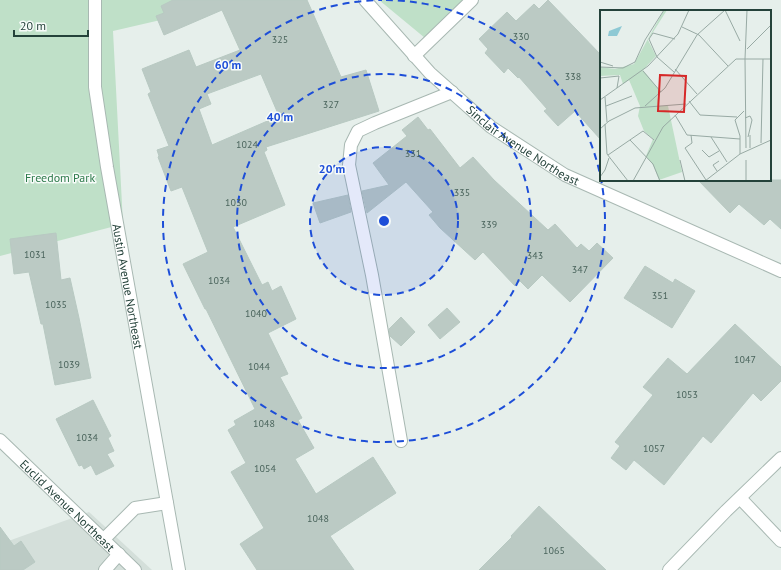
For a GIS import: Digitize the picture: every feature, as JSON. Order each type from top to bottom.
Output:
[{"type":"street","name":"Austin Avenue Northeast","points":[[95,0],[94,87],[106,167],[179,570]]},
{"type":"street","name":"Sinclair Avenue Northeast","points":[[365,0],[430,73],[491,127],[565,175],[781,272]]},
{"type":"street","points":[[414,56],[472,0]]},
{"type":"street","points":[[401,441],[372,275],[349,165],[351,145],[358,131],[452,92]]},
{"type":"street","name":"Euclid Avenue Northeast","points":[[0,440],[136,570]]},
{"type":"street","points":[[669,570],[781,458]]},
{"type":"street","points":[[740,498],[781,541]]},
{"type":"street","points":[[104,539],[135,508],[167,503]]},
{"type":"street","points":[[105,570],[119,554]]},
{"type":"shaded area","points":[[89,512],[152,570],[0,570],[0,544]]},
{"type":"green space","name":"Freedom Park","points":[[0,0],[247,0],[113,31],[123,224],[0,256]]},
{"type":"green space","points":[[379,0],[465,0],[425,38]]},
{"type":"building","points":[[173,0],[307,0],[341,77],[366,70],[379,111],[266,147],[267,150],[264,152],[285,205],[233,227],[262,285],[268,282],[272,291],[281,286],[296,319],[268,333],[288,374],[280,377],[302,418],[298,420],[314,448],[295,459],[316,494],[373,457],[396,493],[330,536],[354,570],[257,570],[240,544],[264,528],[231,472],[246,463],[228,430],[236,425],[234,421],[255,409],[183,264],[208,252],[182,187],[171,191],[158,157],[157,150],[169,146],[148,94],[151,92],[142,69],[189,50],[196,67],[240,50],[222,10],[164,35],[156,16],[164,13],[161,6]],"holes":[[[261,74],[279,116],[212,145],[199,109],[211,104],[207,94]]]},
{"type":"building","points":[[548,0],[600,54],[600,139],[575,111],[558,126],[544,111],[547,109],[519,77],[518,78],[508,68],[504,73],[485,53],[488,49],[479,39],[507,12],[516,21],[534,4],[539,9]]},
{"type":"building","points":[[418,117],[428,130],[430,129],[460,168],[473,157],[494,180],[548,230],[555,224],[577,248],[581,244],[589,251],[597,243],[613,258],[570,302],[542,275],[528,289],[520,281],[515,286],[483,252],[475,260],[440,228],[429,215],[433,212],[406,182],[367,213],[362,191],[389,185],[373,163],[407,136],[402,130]]},
{"type":"building","points":[[781,180],[781,229],[770,219],[764,225],[739,204],[730,213],[699,181]]},
{"type":"building","points":[[348,195],[351,212],[320,223],[313,203]]},
{"type":"building","points":[[56,233],[61,280],[70,278],[91,378],[55,385],[43,324],[41,324],[29,272],[14,274],[10,239]]},
{"type":"building","points":[[645,266],[673,283],[675,279],[695,291],[672,328],[624,298]]},
{"type":"building","points":[[447,308],[460,322],[440,339],[428,325]]},
{"type":"building","points":[[401,317],[415,332],[401,346],[390,336],[389,329]]},
{"type":"building","points":[[735,324],[781,367],[781,381],[761,401],[753,393],[711,443],[703,436],[664,485],[634,460],[626,470],[611,458],[620,446],[615,442],[653,395],[643,387],[668,358],[687,374]]},
{"type":"building","points":[[93,400],[111,436],[108,438],[114,451],[107,454],[114,466],[96,475],[91,465],[84,469],[82,465],[79,466],[56,419]]},
{"type":"building","points":[[539,506],[606,570],[479,570],[512,537],[511,536]]},
{"type":"building","points":[[0,527],[14,546],[21,541],[35,562],[23,570],[0,570]]}]
